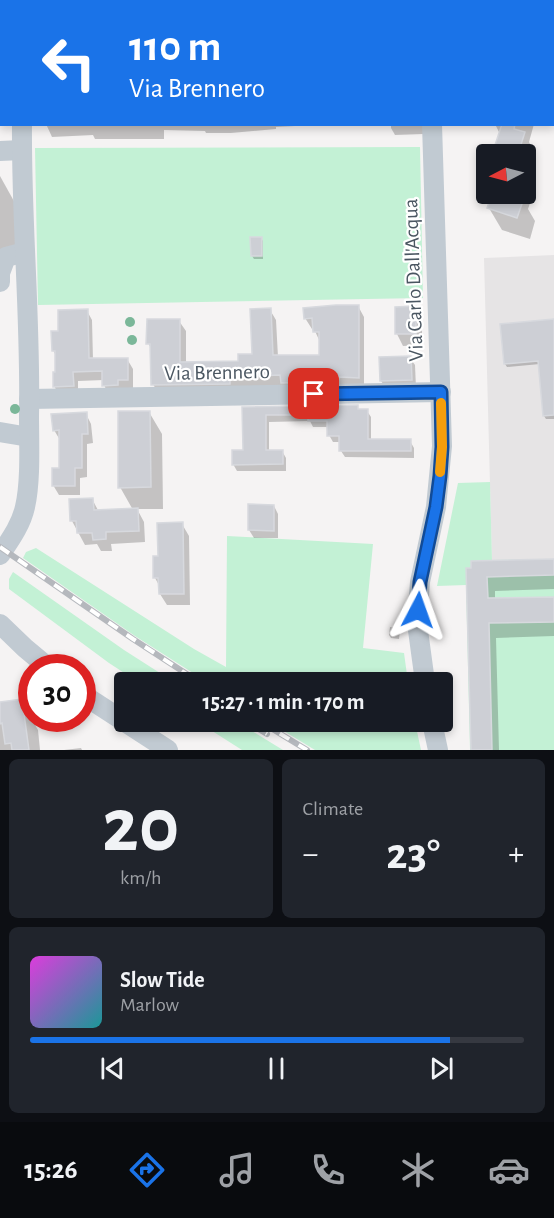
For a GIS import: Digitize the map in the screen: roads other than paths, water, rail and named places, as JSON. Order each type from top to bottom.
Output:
[{"type":"street","points":[[0,555],[22,517],[28,484],[29,399],[22,126]]},
{"type":"street","name":"Via Carlo Dall'Acqua","points":[[424,672],[417,623],[420,582],[436,507],[442,447],[432,126]]},
{"type":"street","points":[[0,151],[22,150]]},
{"type":"street","points":[[0,282],[3,257],[26,252]]},
{"type":"street","name":"Via Brennero","points":[[29,399],[441,392]]},
{"type":"street","points":[[0,432],[29,437]]},
{"type":"street","points":[[0,624],[32,654]]},
{"type":"street","points":[[96,703],[168,750]]},
{"type":"street","points":[[434,732],[438,750]]},
{"type":"railway","points":[[0,547],[184,672]]},
{"type":"railway","points":[[277,732],[307,750]]}]
